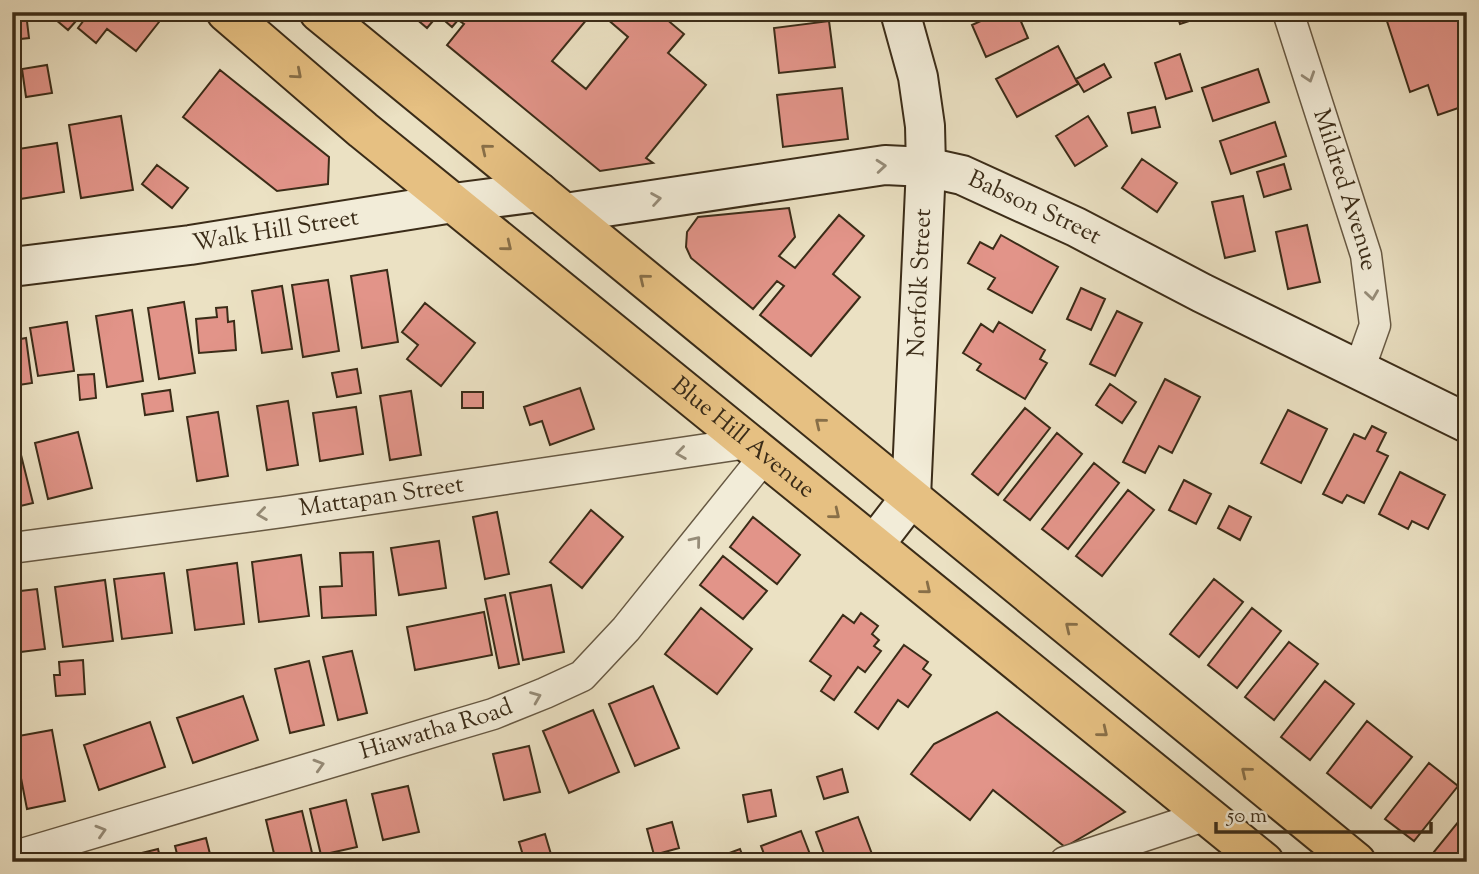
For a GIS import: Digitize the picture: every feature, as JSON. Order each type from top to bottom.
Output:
[{"type":"highway","name":"Blue Hill Avenue","points":[[226,12],[354,123],[1264,862]]},
{"type":"highway","points":[[319,12],[1356,862]]},
{"type":"main road","name":"Norfolk Street","points":[[900,12],[918,77],[925,125],[926,167],[911,497]]},
{"type":"main road","name":"Babson Street","points":[[552,203],[885,165],[926,167],[962,175],[1076,227],[1202,293],[1467,423]]},
{"type":"main road","name":"Walk Hill Street","points":[[12,267],[190,245],[453,203],[552,203]]},
{"type":"main road","points":[[874,545],[911,497]]},
{"type":"street","name":"Mildred Avenue","points":[[1288,12],[1366,255],[1375,325],[1359,370]]},
{"type":"street","name":"Mattapan Street","points":[[12,548],[757,449]]},
{"type":"street","name":"Hiawatha Road","points":[[12,857],[493,714],[582,676],[626,629],[757,449]]},
{"type":"street","points":[[1065,862],[1207,815]]},
{"type":"building","points":[[12,12],[32,12],[26,13],[29,38],[12,40]]},
{"type":"building","points":[[84,12],[68,30],[49,14]]},
{"type":"building","points":[[90,12],[146,12],[159,22],[136,51],[107,29],[96,43],[78,28]]},
{"type":"building","points":[[408,12],[593,12],[552,61],[586,89],[628,37],[599,12],[658,12],[684,34],[668,53],[706,85],[646,158],[653,163],[600,171],[447,45],[464,24],[458,20],[452,27],[438,15],[427,28]]},
{"type":"building","points":[[1000,12],[1017,12],[1028,38],[986,57],[972,25]]},
{"type":"building","points":[[1176,12],[1217,12],[1180,24]]},
{"type":"building","points":[[1384,12],[1467,12],[1467,105],[1438,115],[1428,85],[1410,92]]},
{"type":"building","points":[[829,21],[835,67],[779,73],[774,28]]},
{"type":"building","points":[[1058,46],[1078,84],[1017,117],[996,79]]},
{"type":"building","points":[[1180,54],[1192,91],[1166,99],[1155,63]]},
{"type":"building","points":[[1104,64],[1111,77],[1084,92],[1076,79]]},
{"type":"building","points":[[47,65],[52,93],[26,97],[22,69]]},
{"type":"building","points":[[1258,69],[1269,102],[1213,121],[1202,88]]},
{"type":"building","points":[[220,70],[329,157],[328,184],[277,191],[183,117]]},
{"type":"building","points":[[842,88],[848,139],[783,147],[777,95]]},
{"type":"building","points":[[1155,107],[1160,127],[1132,133],[1128,113]]},
{"type":"building","points":[[121,116],[133,190],[81,198],[69,125]]},
{"type":"building","points":[[1088,116],[1107,146],[1075,166],[1056,136]]},
{"type":"building","points":[[1275,122],[1286,156],[1231,174],[1220,141]]},
{"type":"building","points":[[57,143],[64,192],[14,200],[12,150]]},
{"type":"building","points":[[1142,159],[1177,183],[1157,212],[1122,188]]},
{"type":"building","points":[[1284,164],[1291,189],[1264,197],[1257,172]]},
{"type":"building","points":[[157,165],[188,188],[172,208],[142,184]]},
{"type":"building","points":[[1243,196],[1255,251],[1225,258],[1212,202]]},
{"type":"building","points":[[789,208],[795,237],[779,256],[795,268],[839,215],[864,236],[833,274],[860,297],[811,356],[760,315],[784,286],[777,281],[753,309],[691,258],[686,247],[687,232],[698,217]]},
{"type":"building","points":[[1307,225],[1320,282],[1288,289],[1276,232]]},
{"type":"building","points":[[1001,235],[1058,267],[1032,313],[988,289],[995,278],[968,263],[980,242],[993,249]]},
{"type":"building","points":[[387,270],[398,342],[362,348],[351,276]]},
{"type":"building","points":[[328,280],[339,351],[303,357],[292,285]]},
{"type":"building","points":[[282,286],[292,349],[262,353],[252,291]]},
{"type":"building","points":[[1081,288],[1105,299],[1091,330],[1067,319]]},
{"type":"building","points":[[184,302],[195,373],[159,379],[148,308]]},
{"type":"building","points":[[425,303],[475,343],[441,386],[407,359],[418,345],[402,332]]},
{"type":"building","points":[[227,307],[228,322],[234,321],[236,350],[199,353],[196,319],[217,317],[216,308]]},
{"type":"building","points":[[132,310],[143,381],[107,387],[96,316]]},
{"type":"building","points":[[1117,311],[1142,323],[1115,376],[1090,364]]},
{"type":"building","points":[[12,321],[15,340],[26,338],[32,383],[12,386]]},
{"type":"building","points":[[67,322],[74,371],[38,376],[30,328]]},
{"type":"building","points":[[999,322],[1045,350],[1040,359],[1047,363],[1025,399],[977,370],[981,364],[963,353],[981,324],[993,332]]},
{"type":"building","points":[[357,369],[361,393],[337,397],[332,373]]},
{"type":"building","points":[[94,374],[96,398],[80,400],[78,375]]},
{"type":"building","points":[[1165,379],[1200,397],[1172,453],[1159,446],[1145,473],[1123,462]]},
{"type":"building","points":[[1110,384],[1136,402],[1122,423],[1096,405]]},
{"type":"building","points":[[580,388],[594,429],[550,445],[542,421],[530,425],[524,407]]},
{"type":"building","points":[[170,390],[173,411],[145,415],[142,394]]},
{"type":"building","points":[[411,391],[421,455],[390,460],[380,396]]},
{"type":"building","points":[[462,392],[483,392],[483,408],[462,408]]},
{"type":"building","points":[[288,401],[298,465],[267,470],[257,406]]},
{"type":"building","points":[[356,407],[363,454],[320,461],[313,413]]},
{"type":"building","points":[[1025,408],[1050,428],[998,495],[972,474]]},
{"type":"building","points":[[1288,410],[1327,429],[1301,483],[1261,463]]},
{"type":"building","points":[[218,412],[228,476],[197,481],[187,417]]},
{"type":"building","points":[[1372,426],[1386,433],[1377,451],[1388,456],[1364,503],[1347,495],[1342,503],[1323,494],[1354,434],[1365,439]]},
{"type":"building","points":[[78,432],[92,488],[48,499],[35,443]]},
{"type":"building","points":[[1057,433],[1082,454],[1030,520],[1004,500]]},
{"type":"building","points":[[19,447],[33,503],[12,508],[12,448]]},
{"type":"building","points":[[1094,463],[1119,483],[1068,549],[1042,529]]},
{"type":"building","points":[[1400,472],[1445,495],[1428,529],[1412,521],[1408,529],[1379,514]]},
{"type":"building","points":[[1184,480],[1211,494],[1196,524],[1169,510]]},
{"type":"building","points":[[1128,490],[1154,510],[1102,576],[1076,556]]},
{"type":"building","points":[[1229,506],[1251,517],[1240,540],[1218,528]]},
{"type":"building","points":[[591,510],[623,537],[582,588],[550,562]]},
{"type":"building","points":[[497,512],[509,574],[485,579],[473,517]]},
{"type":"building","points":[[753,517],[800,555],[777,584],[730,547]]},
{"type":"building","points":[[439,541],[446,588],[399,595],[391,548]]},
{"type":"building","points":[[373,552],[376,615],[322,618],[320,587],[342,586],[340,553]]},
{"type":"building","points":[[301,555],[309,616],[259,622],[252,562]]},
{"type":"building","points":[[723,556],[767,591],[743,619],[700,585]]},
{"type":"building","points":[[237,563],[244,624],[195,630],[187,570]]},
{"type":"building","points":[[164,573],[172,633],[122,639],[114,579]]},
{"type":"building","points":[[1214,579],[1243,602],[1199,657],[1170,634]]},
{"type":"building","points":[[105,580],[113,641],[63,647],[55,587]]},
{"type":"building","points":[[551,585],[564,652],[523,660],[510,593]]},
{"type":"building","points":[[37,589],[45,649],[12,653],[12,592]]},
{"type":"building","points":[[505,595],[519,664],[499,668],[485,599]]},
{"type":"building","points":[[701,608],[752,649],[717,694],[665,654]]},
{"type":"building","points":[[1252,608],[1281,631],[1237,688],[1208,665]]},
{"type":"building","points":[[484,612],[492,655],[415,670],[407,627]]},
{"type":"building","points":[[861,613],[878,626],[872,634],[879,640],[874,646],[881,651],[865,672],[858,667],[834,700],[821,691],[831,676],[810,661],[843,615],[854,623]]},
{"type":"building","points":[[1289,642],[1318,664],[1274,720],[1245,697]]},
{"type":"building","points":[[904,645],[928,662],[923,669],[931,675],[908,707],[898,700],[878,729],[855,712]]},
{"type":"building","points":[[352,651],[367,713],[338,720],[323,657]]},
{"type":"building","points":[[83,660],[85,694],[56,696],[54,675],[60,675],[59,662]]},
{"type":"building","points":[[309,661],[324,725],[290,733],[275,669]]},
{"type":"building","points":[[1325,681],[1354,704],[1310,760],[1281,737]]},
{"type":"building","points":[[653,686],[679,748],[635,766],[609,704]]},
{"type":"building","points":[[243,696],[258,740],[193,763],[177,718]]},
{"type":"building","points":[[593,710],[619,772],[569,793],[543,731]]},
{"type":"building","points":[[997,712],[1125,812],[1065,847],[993,790],[970,820],[911,774],[934,744]]},
{"type":"building","points":[[1367,721],[1412,757],[1371,808],[1327,773]]},
{"type":"building","points":[[150,722],[165,767],[99,790],[84,745]]},
{"type":"building","points":[[52,730],[65,801],[27,809],[13,737]]},
{"type":"building","points":[[529,746],[540,792],[504,800],[493,754]]},
{"type":"building","points":[[1429,763],[1458,786],[1414,841],[1385,819]]},
{"type":"building","points":[[842,769],[848,792],[824,799],[817,777]]},
{"type":"building","points":[[408,786],[419,832],[383,840],[372,794]]},
{"type":"building","points":[[771,790],[776,816],[748,822],[743,795]]},
{"type":"building","points":[[346,800],[357,847],[321,855],[310,809]]},
{"type":"building","points":[[302,811],[313,857],[295,862],[276,862],[266,820]]},
{"type":"building","points":[[1467,811],[1467,862],[1444,862],[1433,853]]},
{"type":"building","points":[[858,817],[875,862],[827,862],[816,832]]},
{"type":"building","points":[[672,822],[679,848],[654,855],[647,829]]},
{"type":"building","points":[[801,831],[813,862],[767,862],[761,846]]},
{"type":"building","points":[[545,834],[553,861],[525,862],[519,842]]},
{"type":"building","points":[[206,838],[212,862],[179,862],[175,846]]},
{"type":"building","points":[[158,849],[161,862],[105,862]]},
{"type":"building","points":[[740,849],[745,862],[705,862]]}]
